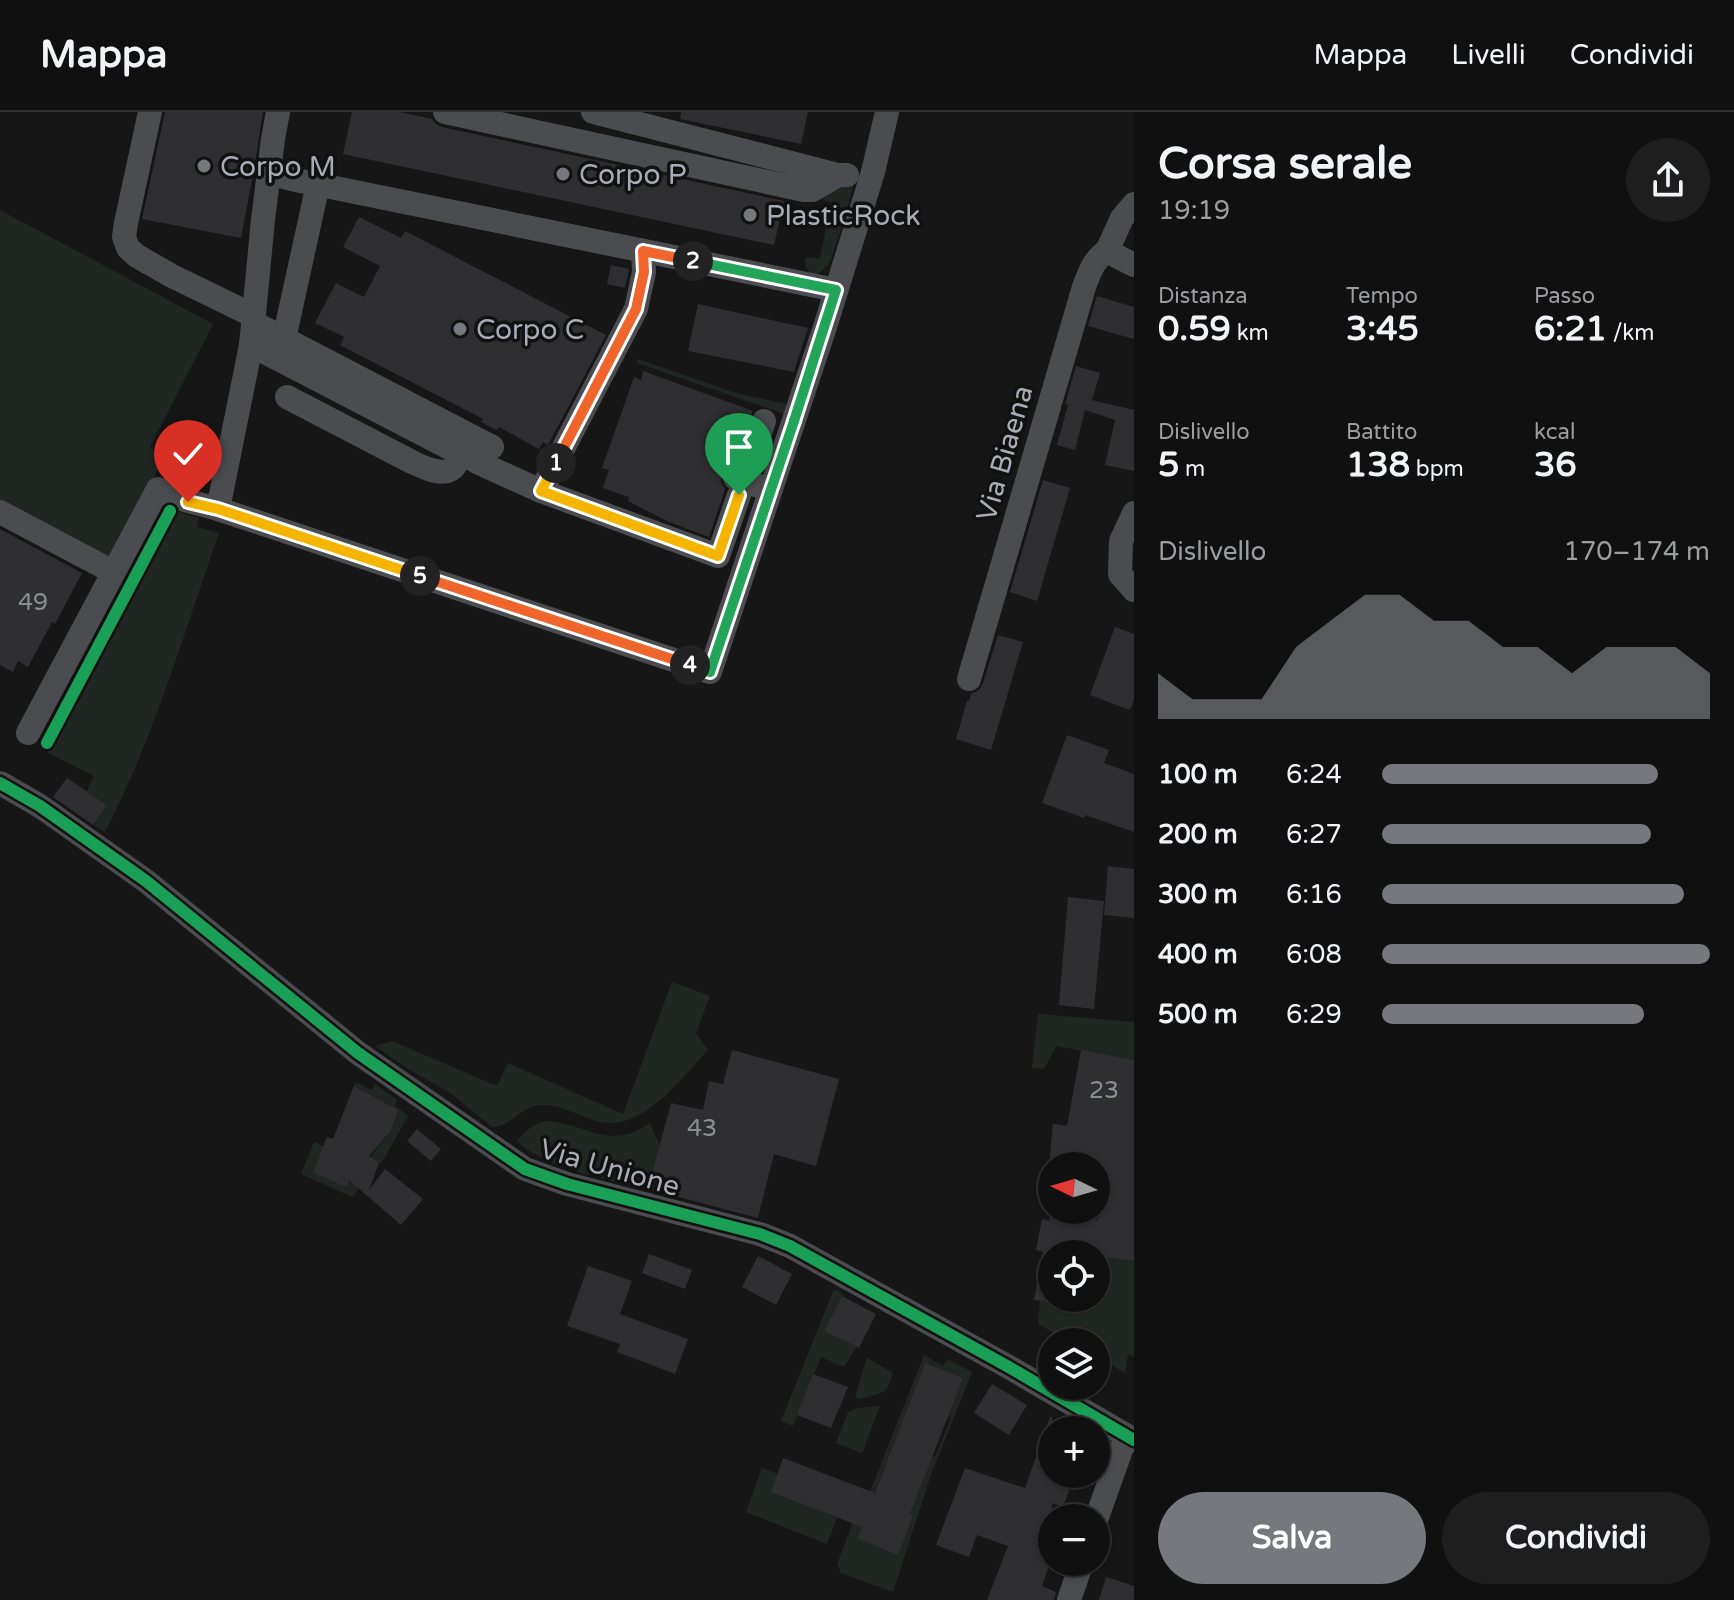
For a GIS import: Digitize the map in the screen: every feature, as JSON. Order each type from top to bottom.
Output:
[{"type":"street","points":[[150,112],[124,237],[128,248],[137,256],[253,328],[541,491],[718,556],[836,290],[873,172],[887,112]]},
{"type":"street","points":[[218,509],[253,328],[269,168],[278,112]]},
{"type":"street","points":[[445,112],[804,190],[812,190],[838,175]]},
{"type":"street","points":[[593,112],[838,175],[873,172]]},
{"type":"street","points":[[269,168],[280,176],[643,251],[689,268],[836,290]]},
{"type":"street","points":[[284,339],[318,184]]},
{"type":"street","name":"Via Biaena","points":[[969,679],[1084,287],[1092,267],[1107,251],[1122,218],[1134,204]]},
{"type":"street","points":[[541,491],[636,309],[644,272],[643,251]]},
{"type":"street","points":[[1107,251],[1134,265]]},
{"type":"street","points":[[253,328],[284,339],[475,455]]},
{"type":"street","points":[[287,397],[429,469],[446,472],[475,455]]},
{"type":"street","points":[[28,733],[158,489],[173,497],[218,509],[710,672],[764,421]]},
{"type":"street","points":[[0,512],[113,572]]},
{"type":"street","points":[[1134,513],[1121,541],[1120,574],[1134,590]]},
{"type":"street","name":"Via Unione","points":[[0,783],[40,806],[146,881],[358,1053],[525,1169],[567,1184],[760,1234],[790,1246],[1130,1438],[1103,1504]]},
{"type":"street","points":[[1069,1600],[1077,1576]]},
{"type":"shaded area","points":[[855,180],[831,259],[817,275],[811,274],[805,259],[820,259],[831,202],[809,197]]},
{"type":"shaded area","points":[[0,210],[213,324],[150,447],[166,455],[111,556],[106,558],[0,502]]},
{"type":"shaded area","points":[[638,359],[736,393],[791,405],[787,415],[637,363]]},
{"type":"shaded area","points":[[176,511],[199,518],[197,527],[219,533],[139,759],[105,832],[93,825],[107,805],[87,791],[94,776],[47,752]]},
{"type":"shaded area","points":[[672,982],[710,996],[696,1033],[708,1050],[660,1100],[631,1119],[616,1123],[600,1122],[564,1109],[541,1105],[528,1109],[505,1124],[492,1127],[449,1092],[375,1046],[392,1041],[497,1086],[508,1063],[623,1114]]},
{"type":"shaded area","points":[[1038,1014],[1134,1022],[1134,1060],[1056,1046],[1044,1069],[1032,1068]]},
{"type":"shaded area","points":[[355,1082],[372,1090],[375,1084],[397,1100],[395,1106],[408,1116],[385,1157],[352,1197],[301,1174],[314,1142],[324,1146],[313,1173],[347,1186],[354,1168],[368,1160],[391,1131],[398,1110],[354,1086]]},
{"type":"shaded area","points":[[547,1121],[610,1136],[636,1131],[650,1123],[660,1146],[648,1190],[561,1166],[517,1141],[530,1128]]},
{"type":"shaded area","points":[[1110,1258],[1134,1261],[1134,1357],[1128,1354],[1125,1373],[1110,1364],[1110,1328],[1045,1328],[1038,1324],[1039,1312],[1110,1312]]},
{"type":"shaded area","points":[[834,1289],[843,1294],[824,1331],[856,1347],[844,1367],[821,1357],[793,1426],[781,1421]]},
{"type":"shaded area","points":[[924,1355],[943,1366],[948,1359],[972,1372],[932,1472],[893,1592],[841,1573],[837,1564],[865,1491],[870,1492]],"holes":[[[925,1364],[963,1378],[935,1457],[895,1441]],[[887,1461],[925,1476],[910,1514],[913,1515],[857,1538]]]},
{"type":"shaded area","points":[[867,1358],[893,1373],[886,1391],[860,1399],[855,1397]]},
{"type":"shaded area","points":[[880,1406],[862,1453],[836,1443],[848,1412]]},
{"type":"shaded area","points":[[762,1468],[778,1474],[811,1507],[837,1518],[827,1544],[746,1512]]},
{"type":"building","name":"Corpo M","points":[[165,112],[263,112],[241,238],[142,219]]},
{"type":"building","name":"Corpo P","points":[[352,112],[400,112],[432,119],[442,127],[784,201],[774,245],[343,154]]},
{"type":"building","points":[[681,112],[808,112],[801,144],[680,119]]},
{"type":"building","name":"Corpo C","points":[[359,217],[401,238],[405,231],[606,335],[548,445],[543,442],[539,449],[499,427],[497,430],[481,422],[483,419],[340,345],[344,337],[315,323],[336,283],[364,297],[380,266],[343,247]]},
{"type":"building","points":[[611,265],[629,269],[625,288],[607,284]]},
{"type":"building","points":[[1097,296],[1134,307],[1134,339],[1088,326]]},
{"type":"building","points":[[698,304],[808,328],[794,372],[688,351]]},
{"type":"building","points":[[1076,366],[1100,373],[1092,400],[1134,410],[1134,471],[1105,465],[1115,420],[1085,410],[1075,450],[1057,445]]},
{"type":"building","points":[[643,371],[753,411],[734,463],[726,466],[721,473],[725,489],[709,537],[669,522],[628,501],[629,497],[603,488],[609,470],[602,468],[634,377],[641,380]]},
{"type":"building","points":[[1043,480],[1070,488],[1037,601],[1010,592]]},
{"type":"building","points":[[0,529],[82,573],[28,667],[18,661],[13,672],[0,665]]},
{"type":"building","points":[[1115,627],[1134,634],[1134,700],[1130,710],[1090,695]]},
{"type":"building","points":[[998,635],[1023,642],[991,750],[956,739],[967,701],[983,683]]},
{"type":"building","points":[[1067,735],[1109,750],[1104,763],[1134,774],[1134,832],[1042,803]]},
{"type":"building","points":[[67,778],[107,805],[93,825],[53,797]]},
{"type":"building","points":[[1108,866],[1134,869],[1134,918],[1104,915]]},
{"type":"building","points":[[1068,897],[1104,901],[1094,1009],[1059,1005]]},
{"type":"building","points":[[732,1050],[839,1079],[816,1166],[774,1154],[758,1218],[648,1189],[671,1103],[703,1110],[709,1081],[723,1084]]},
{"type":"building","points":[[1081,1050],[1134,1060],[1134,1261],[1110,1258],[1110,1240],[1038,1240],[1036,1250],[1041,1224],[1110,1224],[1110,1152],[1050,1152],[1053,1124],[1067,1126]]},
{"type":"building","points":[[354,1086],[398,1110],[391,1131],[369,1156],[379,1163],[369,1190],[385,1169],[423,1199],[401,1225],[349,1180],[347,1187],[313,1173],[327,1137],[333,1139]]},
{"type":"building","points":[[417,1129],[441,1149],[431,1161],[407,1141]]},
{"type":"building","points":[[649,1254],[692,1270],[685,1289],[642,1273]]},
{"type":"building","points":[[758,1256],[792,1274],[776,1305],[742,1287]]},
{"type":"building","points":[[588,1266],[632,1281],[620,1314],[688,1339],[675,1374],[617,1352],[620,1344],[567,1326]]},
{"type":"building","points":[[1038,1279],[1038,1300],[1034,1300]]},
{"type":"building","points":[[842,1296],[876,1314],[859,1348],[824,1331]]},
{"type":"building","points":[[925,1363],[963,1378],[910,1514],[913,1515],[898,1555],[857,1538],[862,1527],[771,1492],[783,1458],[875,1493]]},
{"type":"building","points":[[813,1374],[848,1387],[831,1428],[797,1415]]},
{"type":"building","points":[[992,1384],[1027,1405],[1009,1435],[974,1413]]},
{"type":"building","points":[[1038,1451],[1038,1488],[1070,1488],[1064,1504],[1038,1504],[1038,1576],[1045,1576],[1042,1586],[1056,1592],[1054,1600],[987,1600],[1008,1546],[977,1535],[969,1557],[936,1545],[965,1468],[1025,1488]]},
{"type":"building","points":[[1106,1577],[1134,1586],[1134,1600],[1099,1600]]},
{"type":"cycle path","points":[[47,743],[170,511]]},
{"type":"cycle path","points":[[0,783],[40,806],[146,881],[358,1053],[525,1169],[567,1184],[760,1234],[790,1246],[1134,1440]]},
{"type":"place","name":"Corpo M","points":[[204,166]]},
{"type":"place","name":"Corpo P","points":[[563,174]]},
{"type":"place","name":"PlasticRock","points":[[750,215]]},
{"type":"place","name":"Corpo C","points":[[460,329]]},
{"type":"route","points":[[188,502],[218,509],[710,672],[836,290],[643,251],[642,289],[636,309],[541,491],[718,556],[739,495]]}]
